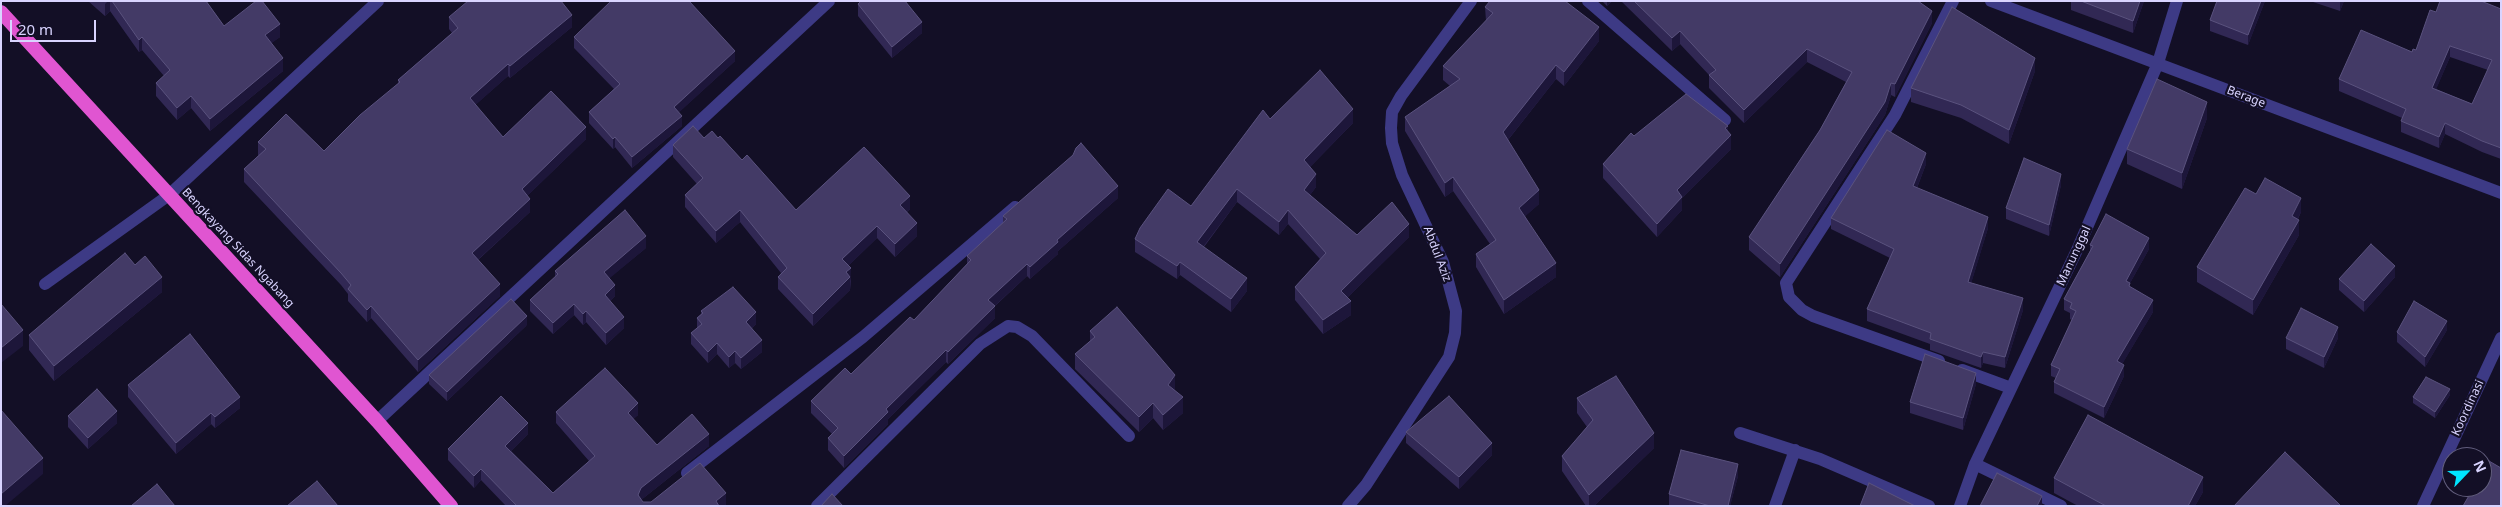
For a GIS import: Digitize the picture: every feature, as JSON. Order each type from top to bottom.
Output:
[{"type":"highway","name":"Bengkayang Sidas Ngabang","points":[[1,12],[377,421],[452,506]]},
{"type":"street","points":[[45,284],[169,196],[378,1]]},
{"type":"street","points":[[377,421],[829,1]]},
{"type":"street","name":"Abdul Aziz","points":[[1348,506],[1366,485],[1449,357],[1455,333],[1456,311],[1443,262],[1402,174],[1392,143],[1391,128],[1392,112],[1401,96],[1471,1]]},
{"type":"street","points":[[1588,1],[1725,120]]},
{"type":"street","points":[[1953,1],[1895,115],[1786,283],[1789,298],[1802,310],[1813,316],[2012,388]]},
{"type":"street","name":"Berage","points":[[1991,1],[2501,193]]},
{"type":"street","name":"Manunggal","points":[[1960,506],[1975,464],[2078,248],[2158,63],[2177,1]]},
{"type":"street","points":[[674,483],[863,337],[1025,198]]},
{"type":"street","points":[[817,506],[980,344],[1008,326],[1017,327],[1032,336],[1129,436]]},
{"type":"street","name":"Koordinasi","points":[[2423,506],[2501,338]]},
{"type":"street","points":[[1740,433],[1795,450],[1929,506]]},
{"type":"street","points":[[1775,506],[1795,450]]},
{"type":"street","points":[[1975,464],[2061,506]]},
{"type":"building","points":[[112,1],[206,1],[224,26],[256,1],[262,1],[280,24],[265,35],[283,58],[210,119],[191,96],[177,108],[156,83],[170,70],[142,37],[139,40]]},
{"type":"building","points":[[468,1],[561,1],[572,15],[510,66],[508,64],[470,98],[503,137],[551,91],[586,127],[522,189],[530,199],[472,253],[500,284],[418,360],[371,306],[367,310],[348,289],[351,285],[341,273],[244,169],[266,149],[258,142],[286,114],[324,151],[360,115],[400,82],[398,80],[458,28],[449,17]]},
{"type":"building","points":[[611,1],[689,1],[735,51],[674,107],[682,116],[632,157],[615,137],[613,139],[589,112],[620,84],[574,37]]},
{"type":"building","points":[[861,1],[905,1],[922,22],[892,47],[858,4]]},
{"type":"building","points":[[1490,1],[1565,1],[1599,27],[1564,72],[1556,65],[1503,132],[1539,190],[1519,208],[1556,263],[1504,300],[1476,254],[1496,240],[1453,177],[1445,183],[1405,117],[1460,79],[1443,66],[1493,13],[1485,7]]},
{"type":"building","points":[[1634,1],[1918,1],[1932,11],[1895,84],[1891,83],[1885,102],[1780,264],[1749,237],[1820,130],[1852,72],[1807,49],[1744,110],[1709,75],[1716,70],[1680,31],[1672,38]]},
{"type":"building","points":[[2081,1],[2140,1],[2133,21]]},
{"type":"building","points":[[2217,1],[2261,1],[2248,35],[2210,20]]},
{"type":"building","points":[[2440,1],[2481,1],[2501,9],[2501,148],[2445,123],[2439,137],[2401,121],[2406,109],[2339,79],[2361,30],[2412,52],[2413,49],[2416,50],[2430,10],[2436,12]],"holes":[[[2450,46],[2492,60],[2472,104],[2432,88]]]},
{"type":"building","points":[[1952,7],[2035,58],[2009,130],[1961,105],[1911,88]]},
{"type":"building","points":[[1320,70],[1353,109],[1304,160],[1316,174],[1304,190],[1357,235],[1392,202],[1409,224],[1341,291],[1351,301],[1323,320],[1295,287],[1326,253],[1288,210],[1279,222],[1237,189],[1197,242],[1247,278],[1231,299],[1180,262],[1177,266],[1135,239],[1140,228],[1168,189],[1191,206],[1263,110],[1270,119]]},
{"type":"building","points":[[2157,79],[2207,102],[2182,173],[2127,149]]},
{"type":"building","points":[[1686,94],[1728,126],[1725,128],[1731,135],[1677,190],[1682,197],[1657,224],[1603,164],[1631,133],[1634,136]]},
{"type":"building","points":[[693,126],[704,138],[712,131],[718,138],[720,136],[742,160],[747,155],[796,210],[864,147],[910,196],[900,205],[917,223],[895,244],[877,226],[842,259],[851,268],[846,272],[850,277],[813,314],[778,277],[787,268],[740,210],[716,231],[685,195],[703,178],[673,145]]},
{"type":"building","points":[[1887,130],[1926,153],[1913,186],[1988,217],[1968,282],[2023,298],[2005,357],[1983,352],[1981,357],[1930,339],[1931,333],[1867,309],[1894,249],[1831,218]]},
{"type":"building","points":[[1081,143],[1118,186],[1057,240],[1058,242],[1030,267],[1027,264],[988,300],[995,306],[948,352],[946,350],[886,409],[888,412],[844,456],[828,438],[838,428],[811,401],[845,368],[851,374],[910,317],[914,320],[971,260],[967,256],[1007,219],[1003,216],[1073,155]]},
{"type":"building","points":[[2024,158],[2061,174],[2049,225],[2006,208]]},
{"type":"building","points":[[2265,178],[2301,198],[2292,216],[2299,220],[2253,300],[2197,267],[2245,188],[2256,194]]},
{"type":"building","points":[[625,210],[646,236],[604,272],[615,285],[605,295],[624,317],[606,333],[586,311],[583,314],[574,304],[553,323],[530,300],[558,274],[555,271]]},
{"type":"building","points":[[2106,214],[2149,238],[2126,281],[2130,283],[2129,286],[2153,300],[2117,361],[2124,365],[2104,407],[2054,382],[2060,369],[2051,365],[2076,311],[2070,308],[2072,303],[2064,299],[2093,246],[2090,245]]},
{"type":"building","points":[[2371,244],[2395,266],[2364,301],[2339,279]]},
{"type":"building","points":[[125,253],[135,265],[145,256],[162,277],[54,366],[29,335]]},
{"type":"building","points":[[733,287],[756,312],[746,322],[762,340],[741,358],[735,351],[729,357],[717,343],[708,352],[691,333],[702,324],[697,318],[703,313],[701,311]]},
{"type":"building","points":[[511,299],[527,316],[447,392],[429,375]]},
{"type":"building","points":[[2414,301],[2447,321],[2425,357],[2397,332]]},
{"type":"building","points":[[1,304],[23,330],[1,348]]},
{"type":"building","points":[[1117,307],[1175,375],[1168,385],[1183,397],[1163,415],[1153,403],[1139,417],[1075,354],[1095,337],[1090,331]]},
{"type":"building","points":[[2301,308],[2338,327],[2324,357],[2286,338]]},
{"type":"building","points":[[190,334],[240,397],[215,417],[211,413],[176,443],[128,385]]},
{"type":"building","points":[[1925,354],[1976,373],[1963,418],[1910,402]]},
{"type":"building","points":[[605,368],[638,403],[628,413],[657,445],[692,414],[709,434],[641,488],[638,495],[643,502],[651,502],[700,463],[726,493],[716,501],[719,506],[517,506],[481,469],[474,476],[448,449],[501,396],[528,423],[505,446],[553,493],[595,456],[556,412]]},
{"type":"building","points":[[1616,376],[1654,433],[1589,495],[1562,456],[1593,420],[1577,398]]},
{"type":"building","points":[[2426,377],[2450,389],[2435,412],[2413,397]]},
{"type":"building","points":[[97,389],[117,411],[88,438],[68,416]]},
{"type":"building","points":[[1449,396],[1492,443],[1459,477],[1406,432]]},
{"type":"building","points":[[1,410],[43,458],[1,494]]},
{"type":"building","points":[[2088,415],[2203,477],[2188,506],[2106,506],[2054,478]]},
{"type":"building","points":[[1681,450],[1738,464],[1728,506],[1710,506],[1669,494]]},
{"type":"building","points":[[2285,452],[2341,506],[2234,506]]},
{"type":"building","points":[[2492,463],[2501,468],[2501,506],[2463,506],[2468,497],[2492,497]]},
{"type":"building","points":[[1997,473],[2042,496],[2037,506],[1980,506]]},
{"type":"building","points":[[317,481],[338,506],[287,506]]},
{"type":"building","points":[[1869,483],[1915,506],[1860,506]]},
{"type":"building","points":[[157,484],[175,506],[131,506]]},
{"type":"building","points":[[832,494],[843,506],[821,506]]}]
